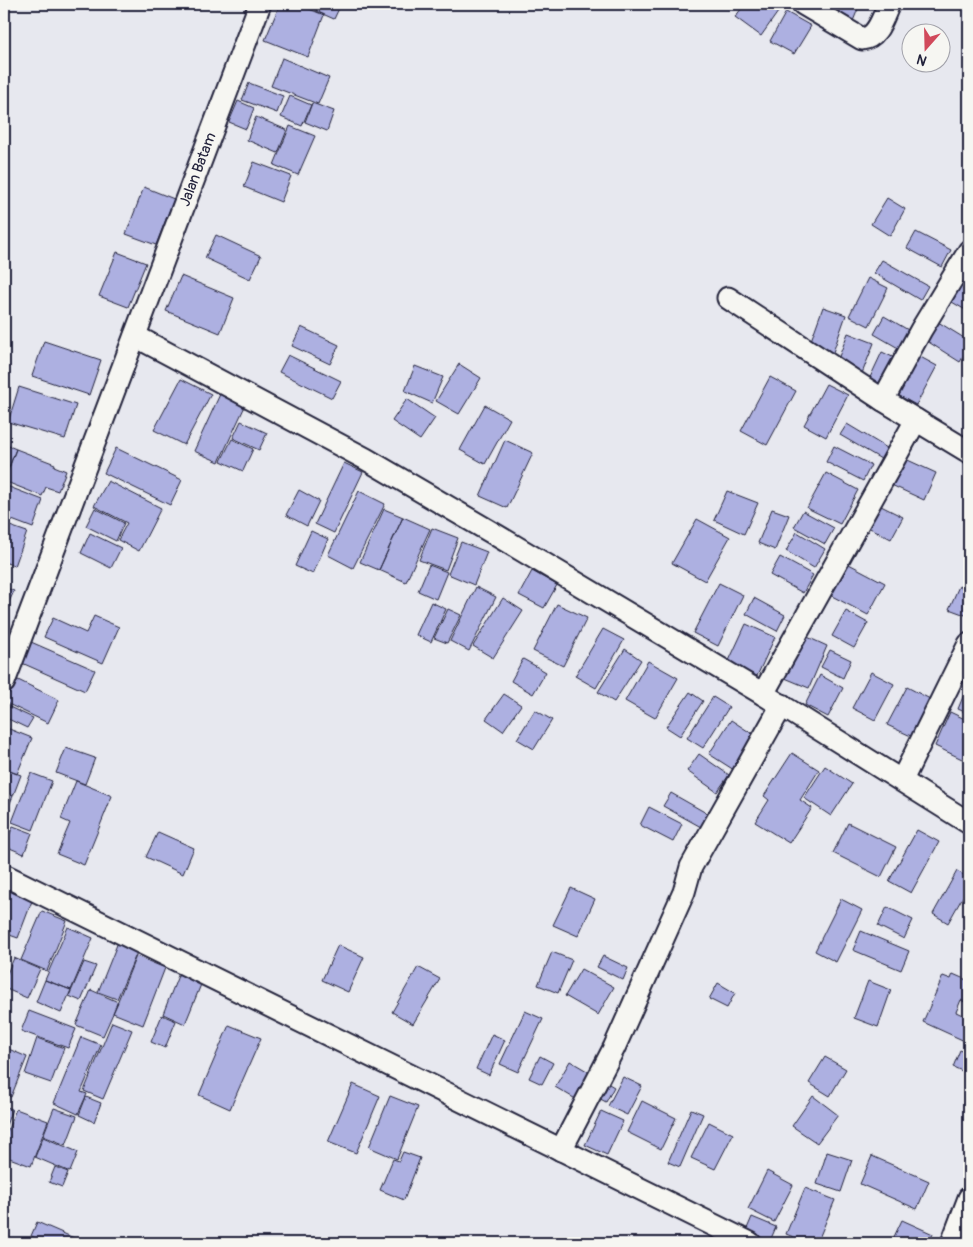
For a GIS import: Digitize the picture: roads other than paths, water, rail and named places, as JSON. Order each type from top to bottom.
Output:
[{"type":"street","name":"Jalan Batam","points":[[5,673],[260,4]]},
{"type":"street","points":[[803,4],[858,38],[866,39],[876,30],[889,4]]},
{"type":"street","points":[[883,400],[921,330],[969,251]]},
{"type":"street","points":[[728,298],[883,400],[969,452]]},
{"type":"street","points":[[135,336],[366,459],[782,705],[969,823]]},
{"type":"street","points":[[763,694],[916,420]]},
{"type":"street","points":[[902,780],[969,644]]},
{"type":"street","points":[[561,1150],[618,1039],[684,892],[691,866],[782,705]]},
{"type":"street","points":[[4,875],[750,1243]]},
{"type":"street","points":[[952,1243],[969,1198]]}]
